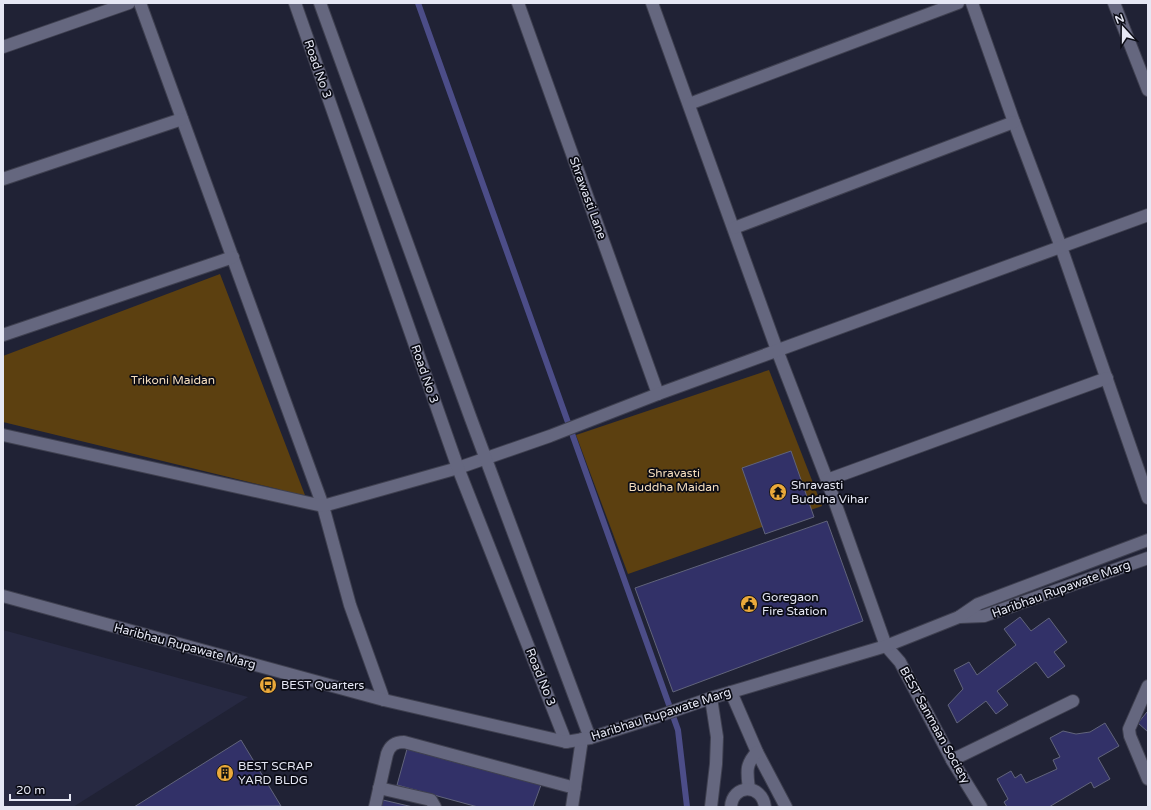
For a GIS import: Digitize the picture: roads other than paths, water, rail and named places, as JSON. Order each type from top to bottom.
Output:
[{"type":"street","points":[[3,47],[129,3]]},
{"type":"street","points":[[140,3],[323,506],[350,605],[384,700]]},
{"type":"street","name":"Road No 3","points":[[295,3],[458,468],[566,742]]},
{"type":"street","points":[[320,3],[586,739],[572,807]]},
{"type":"street","name":"Shrawasti Lane","points":[[518,3],[658,394]]},
{"type":"street","points":[[652,3],[777,350],[886,646]]},
{"type":"street","points":[[689,104],[958,3]]},
{"type":"street","points":[[972,3],[1014,122],[1061,246],[1148,498]]},
{"type":"street","points":[[1114,3],[1148,90]]},
{"type":"street","points":[[3,178],[182,119]]},
{"type":"street","points":[[734,228],[1014,122]]},
{"type":"street","points":[[3,435],[323,506],[458,468],[550,436],[777,350],[1148,215]]},
{"type":"street","points":[[3,335],[233,257]]},
{"type":"street","points":[[826,480],[1107,378]]},
{"type":"street","points":[[959,617],[978,604],[1148,540]]},
{"type":"street","name":"Haribhau Rupawate Marg","points":[[3,596],[384,700],[566,742],[586,739],[711,698],[886,646],[959,617],[984,616],[1062,590],[1148,558]]},
{"type":"street","points":[[1056,575],[1062,590]]},
{"type":"street","name":"BEST Sanmaan Society","points":[[886,646],[900,662],[952,760],[981,807]]},
{"type":"street","points":[[1148,686],[1129,729],[1130,736],[1148,779]]},
{"type":"street","points":[[731,692],[757,752],[786,807]]},
{"type":"street","points":[[711,698],[717,737],[716,764],[711,807]]},
{"type":"street","points":[[952,760],[1073,702]]},
{"type":"street","points":[[375,807],[389,748],[398,742],[404,742],[575,788]]},
{"type":"street","points":[[749,789],[747,772],[748,766],[757,752]]},
{"type":"street","points":[[379,788],[431,800],[436,807]]},
{"type":"street","points":[[731,807],[732,800],[735,796],[739,792],[749,789],[754,790],[762,797],[765,807]]},
{"type":"waterway","points":[[418,3],[678,730],[687,807]]},
{"type":"place","name":"Shravasti Buddha Vihar","points":[[778,492]]},
{"type":"place","name":"Goregaon Fire Station","points":[[749,604]]},
{"type":"place","name":"BEST Quarters","points":[[268,685]]},
{"type":"place","name":"BEST SCRAP YARD BLDG","points":[[225,773]]},
{"type":"park label","name":"Trikoni Maidan","points":[[173,380]]},
{"type":"park label","name":"Shravasti Buddha Maidan","points":[[674,480]]}]
